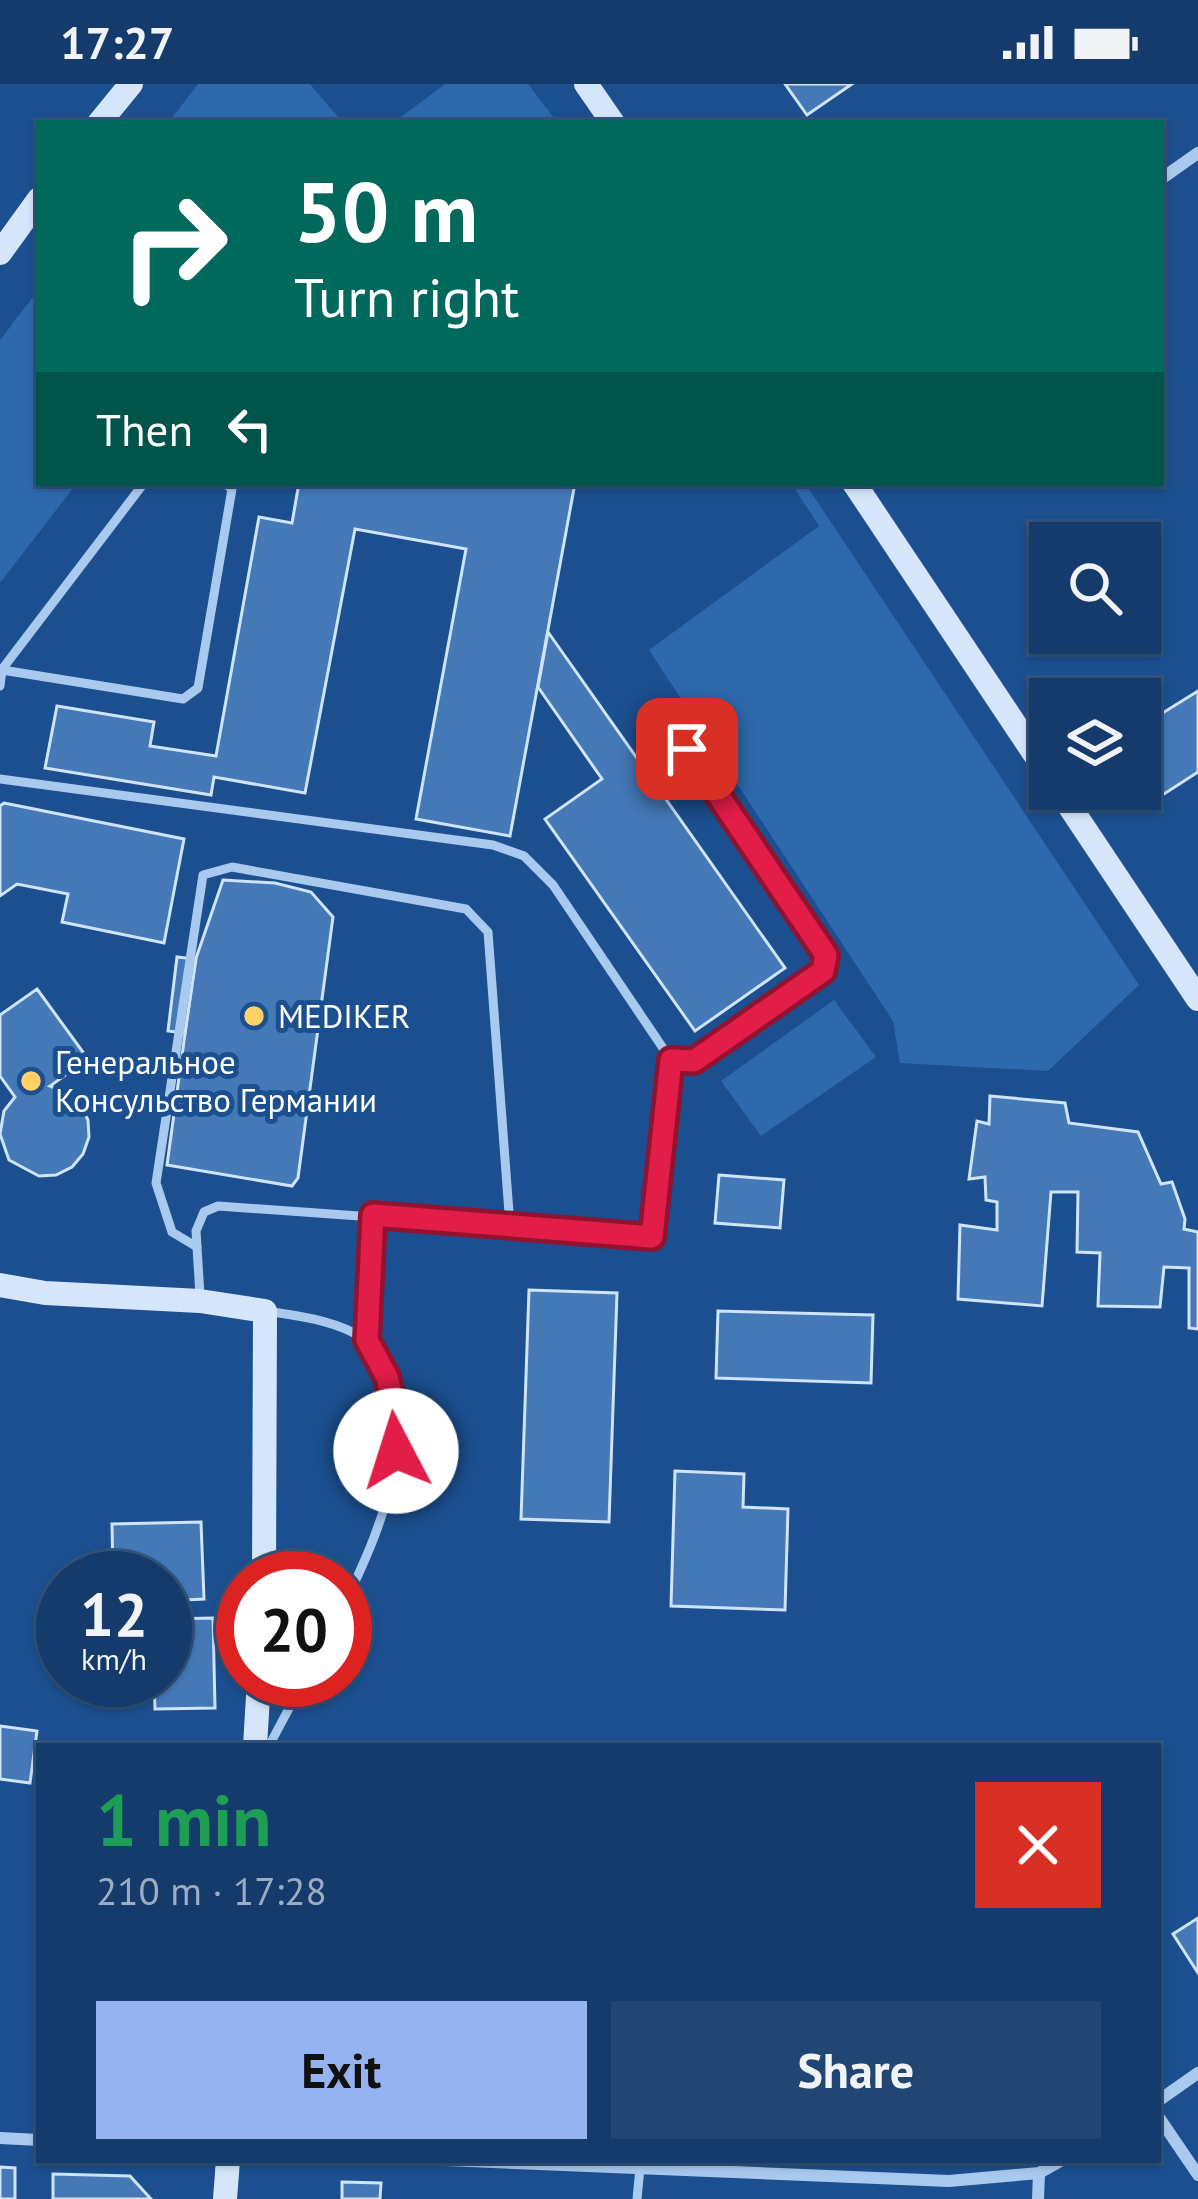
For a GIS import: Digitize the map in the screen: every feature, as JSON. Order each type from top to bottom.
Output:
[{"type":"street","points":[[101,120],[131,84]]},
{"type":"street","points":[[586,84],[611,120]]},
{"type":"street","points":[[1164,176],[1198,153]]},
{"type":"street","points":[[0,253],[36,203]]},
{"type":"street","points":[[856,486],[1029,746]]},
{"type":"street","points":[[1072,810],[1198,999]]},
{"type":"street","points":[[0,1285],[266,1311],[265,1551]]},
{"type":"street","points":[[255,1743],[258,1707]]},
{"type":"street","points":[[1161,2099],[1198,2073]]},
{"type":"street","points":[[1161,2120],[1198,2175]]},
{"type":"street","points":[[0,2138],[36,2140]]},
{"type":"street","points":[[226,2199],[228,2163]]},
{"type":"street","points":[[519,2163],[949,2181],[1039,2173],[1057,2163]]},
{"type":"street","points":[[1038,2199],[1039,2173]]},
{"type":"lane","points":[[0,686],[1,671],[143,486]]},
{"type":"lane","points":[[1,671],[183,699],[198,688],[232,489],[228,486]]},
{"type":"lane","points":[[671,1060],[694,1061],[823,971],[826,955],[687,749]]},
{"type":"lane","points":[[0,779],[493,845],[524,856],[553,885],[671,1060],[652,1237],[218,1206],[204,1212],[196,1232],[200,1301]]},
{"type":"lane","points":[[197,1246],[172,1232],[156,1183],[203,875],[232,867],[466,909],[488,932],[510,1226]]},
{"type":"lane","points":[[365,1551],[393,1476],[398,1425],[387,1377],[367,1340],[373,1215]]},
{"type":"lane","points":[[266,1311],[316,1320],[367,1340]]},
{"type":"lane","points":[[270,1743],[289,1707]]},
{"type":"lane","points":[[637,2199],[640,2168]]},
{"type":"shaded area","points":[[198,84],[310,84],[340,120],[170,120]]},
{"type":"shaded area","points":[[445,84],[528,84],[556,120],[397,120]]},
{"type":"shaded area","points":[[36,293],[36,486],[75,486],[0,583],[0,340]]},
{"type":"shaded area","points":[[793,486],[807,486],[1139,985],[1048,1071],[900,1063],[893,1021],[649,650],[819,526]]},
{"type":"shaded area","points":[[834,1000],[876,1057],[761,1136],[721,1081]]},
{"type":"building","points":[[785,84],[852,84],[807,115]]},
{"type":"building","points":[[298,486],[574,486],[510,836],[416,819],[466,549],[355,529],[305,793],[214,777],[211,795],[45,768],[57,706],[154,722],[150,746],[216,756],[259,517],[292,523]]},
{"type":"building","points":[[548,632],[785,968],[695,1031],[545,819],[602,779],[538,687]]},
{"type":"building","points":[[1198,691],[1198,772],[1164,794],[1161,789],[1161,714]]},
{"type":"building","points":[[4,803],[184,839],[164,943],[62,922],[68,894],[17,884],[0,896],[0,806]]},
{"type":"building","name":"MEDIKER","points":[[223,880],[275,883],[311,892],[333,917],[298,1178],[292,1186],[167,1165],[195,961]]},
{"type":"building","points":[[177,957],[196,959],[185,1033],[168,1031]]},
{"type":"building","name":"Генеральное Консульство Германии","points":[[37,989],[88,1059],[50,1086],[80,1104],[89,1137],[72,1167],[39,1176],[9,1160],[0,1134],[4,1111],[15,1097],[0,1076],[0,1015]]},
{"type":"building","points":[[990,1096],[1065,1103],[1069,1123],[1138,1132],[1161,1184],[1172,1182],[1184,1229],[1198,1232],[1198,1329],[1189,1328],[1189,1268],[1164,1267],[1160,1307],[1098,1306],[1100,1253],[1077,1252],[1078,1192],[1051,1192],[1042,1306],[958,1299],[960,1225],[997,1230],[997,1202],[986,1200],[985,1177],[969,1179],[977,1121],[989,1124]]},
{"type":"building","points":[[719,1175],[784,1180],[780,1228],[715,1223]]},
{"type":"building","points":[[529,1290],[617,1293],[609,1522],[521,1519]]},
{"type":"building","points":[[718,1311],[873,1315],[871,1383],[716,1378]]},
{"type":"building","points":[[675,1471],[744,1474],[743,1507],[788,1509],[785,1610],[671,1606]]},
{"type":"building","points":[[201,1522],[204,1599],[192,1600],[192,1551],[112,1551],[112,1524]]},
{"type":"building","points":[[192,1618],[213,1618],[215,1708],[155,1709],[192,1707]]},
{"type":"building","points":[[0,1726],[37,1731],[30,1783],[0,1779]]},
{"type":"building","points":[[1198,1918],[1198,1973],[1173,1934]]},
{"type":"building","points":[[0,2167],[15,2168],[15,2199],[0,2199]]},
{"type":"building","points":[[53,2174],[130,2176],[151,2199],[53,2199]]},
{"type":"building","points":[[342,2182],[381,2183],[380,2199],[342,2199]]},
{"type":"place","name":"MEDIKER","points":[[254,1016]]},
{"type":"place","name":"Генеральное Консульство Германии","points":[[31,1081]]},
{"type":"route","points":[[396,1451],[398,1425],[387,1377],[367,1340],[373,1215],[652,1237],[671,1060],[694,1061],[823,971],[826,955],[687,749]]}]
